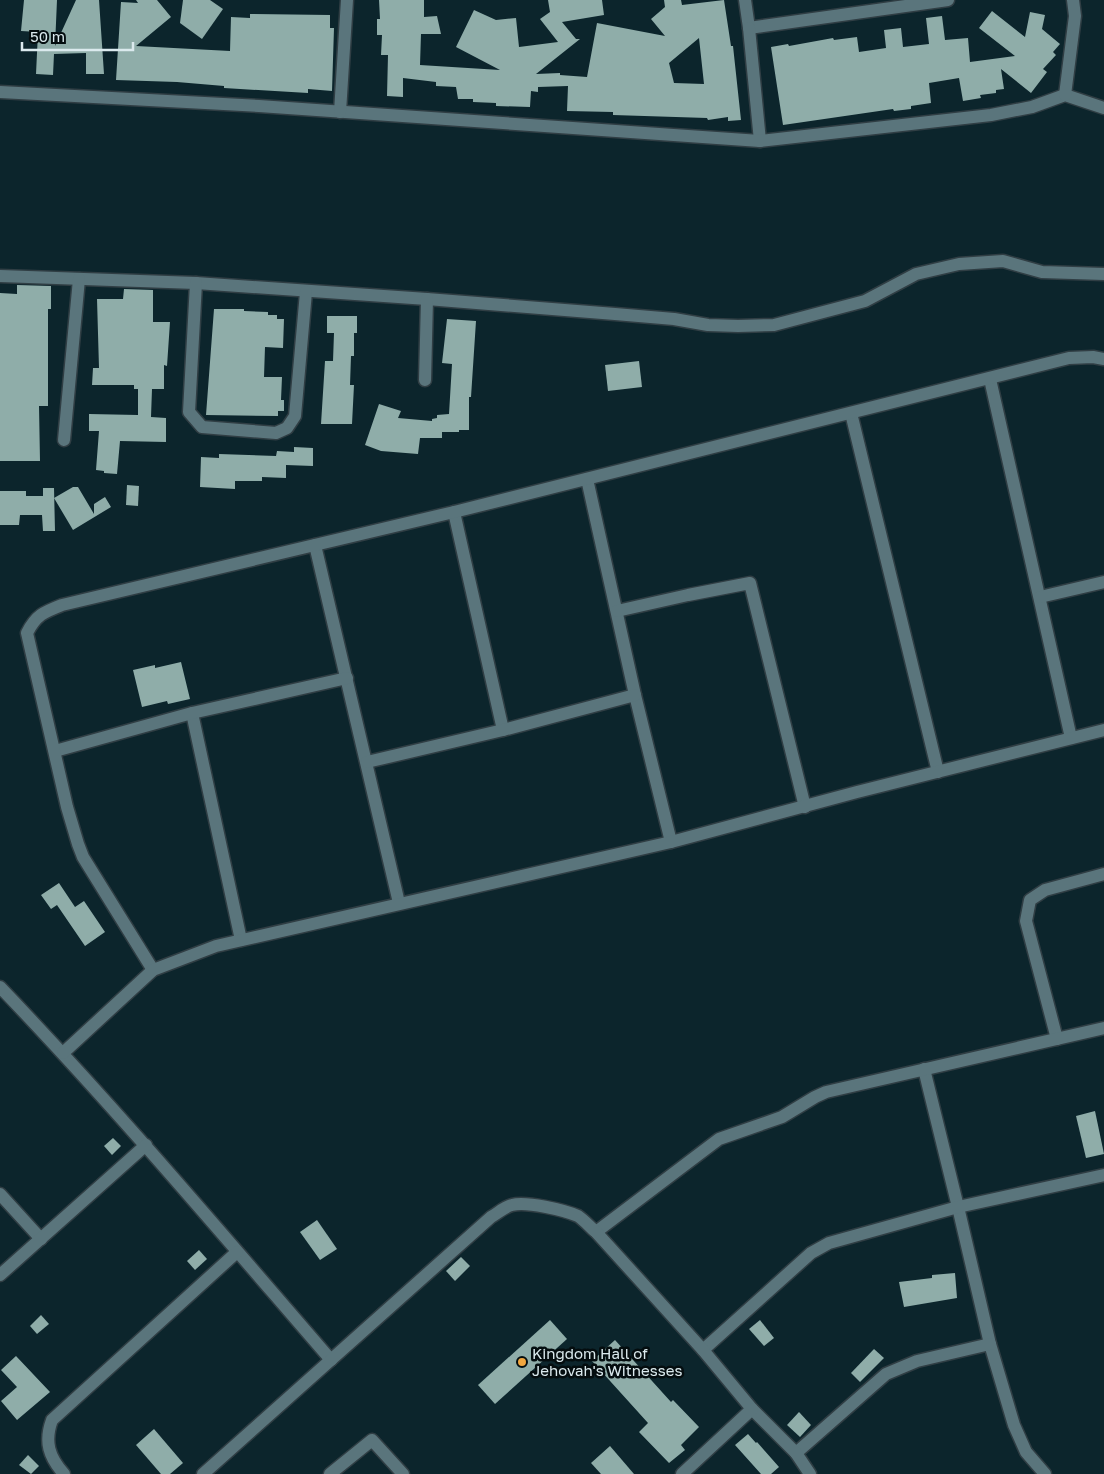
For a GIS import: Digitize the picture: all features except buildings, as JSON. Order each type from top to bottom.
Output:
[{"type":"street","points":[[340,112],[347,0]]},
{"type":"street","points":[[745,0],[760,141]]},
{"type":"street","points":[[749,28],[948,0]]},
{"type":"street","points":[[1065,95],[1075,16],[1073,0]]},
{"type":"street","points":[[0,92],[340,112],[760,141],[990,115],[1032,106],[1065,95],[1104,108]]},
{"type":"street","points":[[0,276],[196,284],[427,299],[674,319],[708,325],[738,326],[774,325],[865,301],[916,274],[959,264],[1003,261],[1042,272],[1104,274]]},
{"type":"street","points":[[64,440],[79,279]]},
{"type":"street","points":[[196,284],[189,412],[202,427],[276,432],[287,428],[295,416],[306,292]]},
{"type":"street","points":[[425,380],[427,299]]},
{"type":"street","points":[[153,970],[78,844],[67,807],[27,633],[32,623],[42,613],[62,605],[454,512],[1069,358],[1093,357],[1104,359]]},
{"type":"street","points":[[990,379],[1071,738]]},
{"type":"street","points":[[851,413],[938,772]]},
{"type":"street","points":[[587,479],[671,842]]},
{"type":"street","points":[[454,512],[503,730]]},
{"type":"street","points":[[315,544],[399,903]]},
{"type":"street","points":[[1040,597],[1104,582]]},
{"type":"street","points":[[617,611],[688,595],[750,584],[805,807]]},
{"type":"street","points":[[55,751],[192,713],[346,678]]},
{"type":"street","points":[[367,762],[503,730],[636,695]]},
{"type":"street","points":[[192,713],[241,940]]},
{"type":"street","points":[[63,1052],[153,970],[216,946],[671,842],[1104,730]]},
{"type":"street","points":[[1057,1039],[1026,921],[1030,900],[1045,890],[1104,874]]},
{"type":"street","points":[[0,986],[63,1052],[146,1145],[331,1360]]},
{"type":"street","points":[[596,1232],[719,1139],[782,1117],[826,1092],[1104,1028]]},
{"type":"street","points":[[924,1069],[990,1344],[1014,1425],[1026,1452],[1045,1474]]},
{"type":"street","points":[[0,1275],[146,1145]]},
{"type":"street","points":[[703,1350],[811,1253],[829,1243],[958,1207],[1104,1175]]},
{"type":"street","points":[[0,1194],[41,1239]]},
{"type":"street","points":[[213,1471],[331,1360],[502,1210],[512,1205],[524,1204],[541,1206],[578,1216],[596,1232],[703,1350],[752,1409],[796,1453],[810,1474]]},
{"type":"street","points":[[64,1474],[52,1456],[48,1445],[48,1432],[52,1420],[237,1252]]},
{"type":"street","points":[[796,1453],[886,1374],[917,1361],[990,1344]]},
{"type":"street","points":[[682,1474],[752,1409]]},
{"type":"street","points":[[330,1474],[372,1440],[402,1474]]},
{"type":"place","name":"Kingdom Hall of Jehovah's Witnesses","points":[[522,1362]]}]
